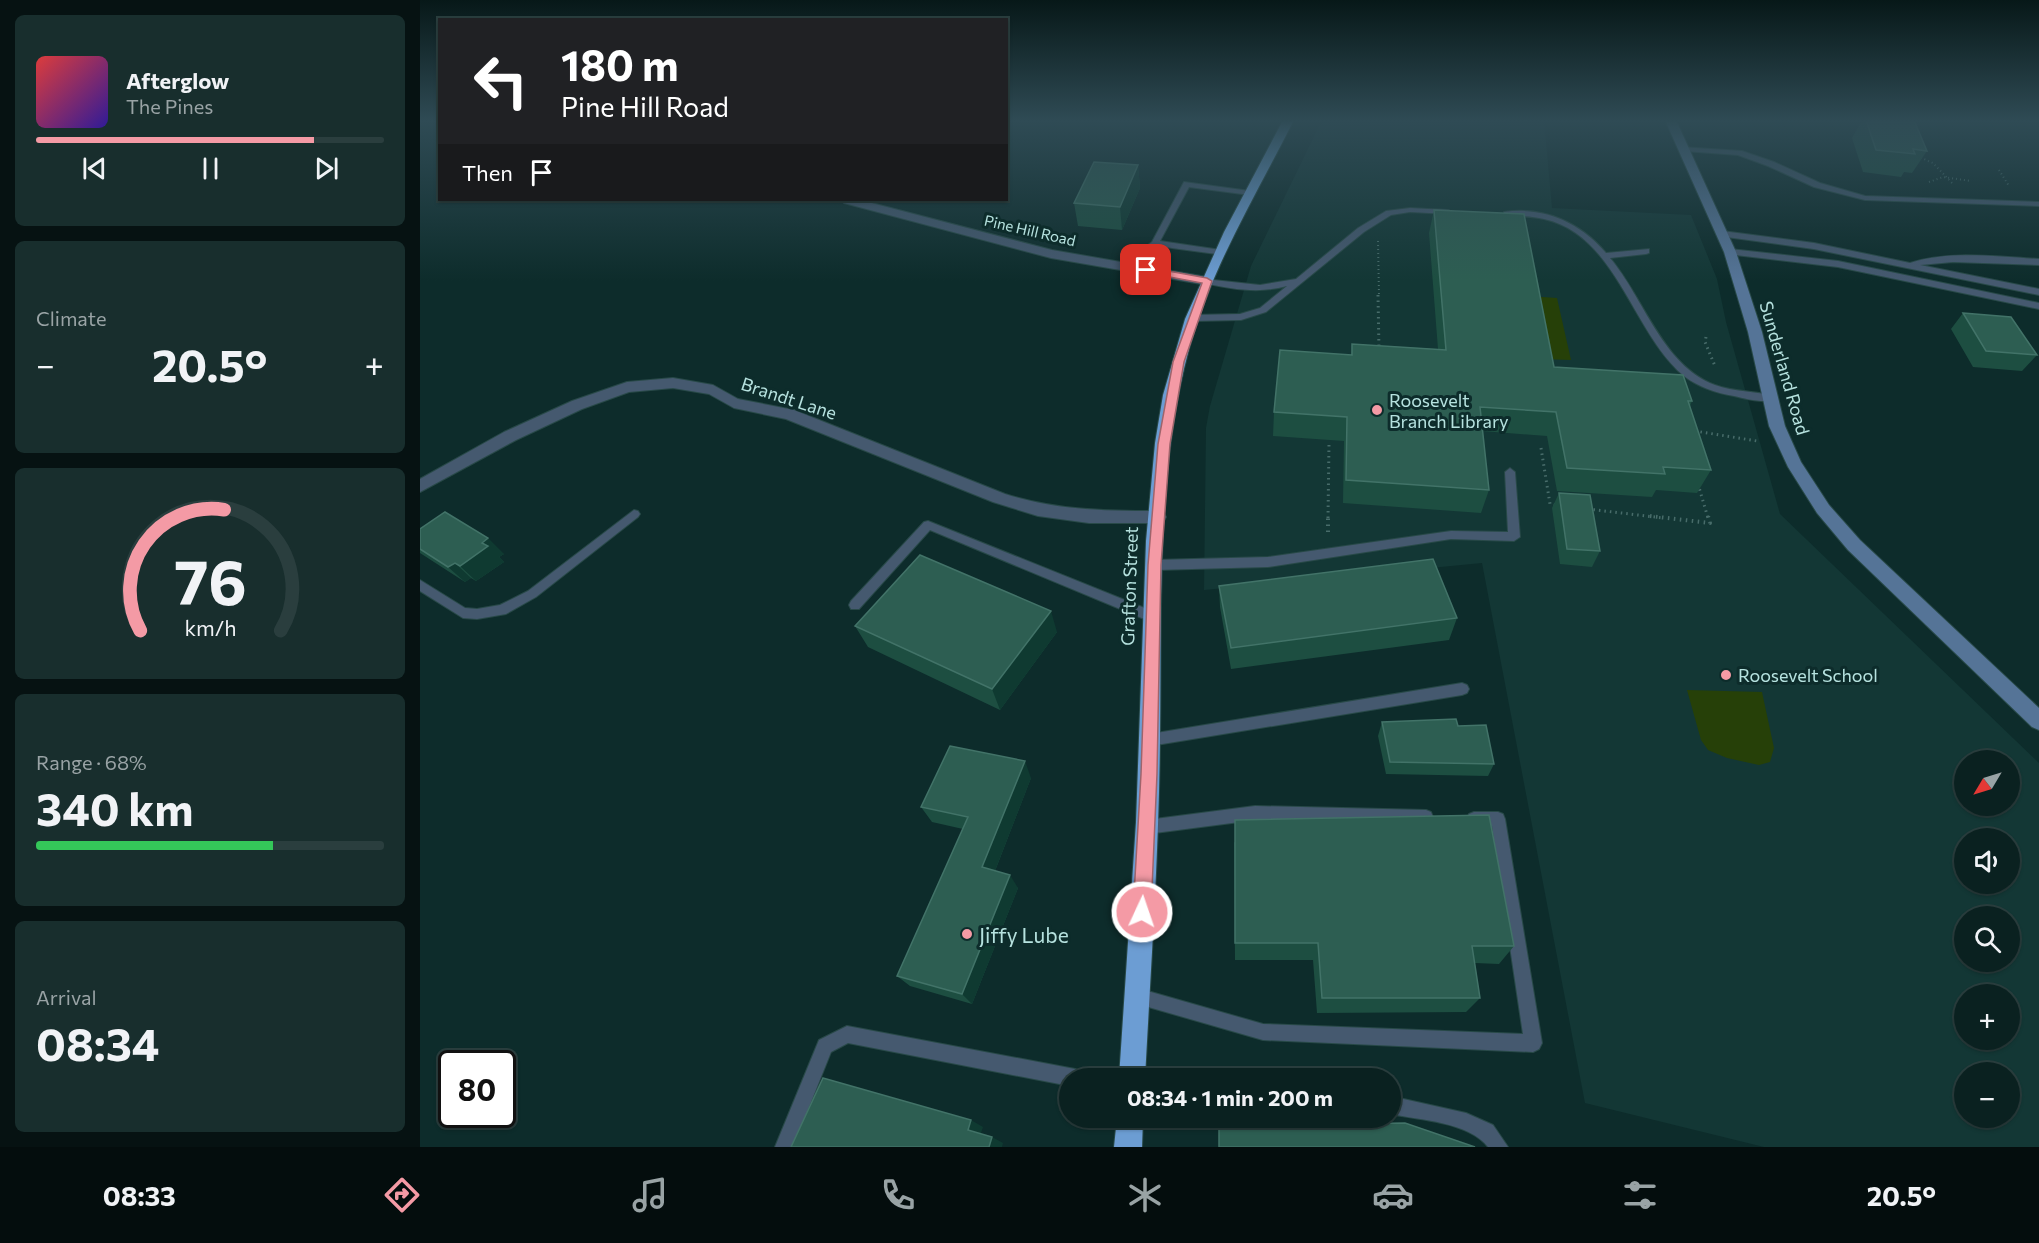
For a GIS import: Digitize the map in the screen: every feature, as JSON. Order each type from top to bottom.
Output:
[{"type":"highway","name":"Grafton Street","points":[[1133,1068],[1147,827],[1157,517],[1168,416],[1175,377],[1207,281],[1260,174]]},
{"type":"highway","points":[[1128,1147],[1129,1128]]},
{"type":"street","name":"Sunderland Road","points":[[1695,174],[1730,252],[1755,332],[1777,426],[1794,463],[1823,509],[1880,572],[2039,721]]},
{"type":"street","name":"Pine Hill Road","points":[[852,201],[1051,254],[1207,281]]},
{"type":"street","name":"Brandt Lane","points":[[420,486],[510,436],[577,405],[627,387],[673,383],[713,390],[734,403],[789,414],[999,498],[1038,510],[1089,517],[1157,517]]},
{"type":"lane","points":[[1790,174],[1817,185],[1865,198],[2039,204]]},
{"type":"lane","points":[[1126,267],[1155,243],[1187,184],[1250,193]]},
{"type":"lane","points":[[1193,318],[1241,317],[1263,310],[1361,230],[1389,213],[1410,210],[1454,212]]},
{"type":"lane","points":[[1500,214],[1548,217],[1586,236],[1604,256],[1668,354],[1690,376],[1705,385],[1726,392],[1771,398]]},
{"type":"lane","points":[[1722,234],[1814,246],[2039,292]]},
{"type":"lane","points":[[1155,243],[1221,254]]},
{"type":"lane","points":[[1604,256],[1646,251]]},
{"type":"lane","points":[[1730,252],[1838,264],[2039,306]]},
{"type":"lane","points":[[1910,267],[1916,263],[1937,261],[2039,262]]},
{"type":"lane","points":[[1910,267],[1912,280]]},
{"type":"lane","points":[[1207,281],[1250,289],[1271,289],[1299,279]]},
{"type":"lane","points":[[1155,565],[1268,562],[1451,535],[1514,537],[1510,472]]},
{"type":"lane","points":[[420,585],[463,613],[477,614],[502,610],[532,594],[634,514]]},
{"type":"lane","points":[[855,604],[928,525],[1153,617]]},
{"type":"lane","points":[[1150,740],[1462,689]]},
{"type":"lane","points":[[1147,827],[1255,813],[1440,818]]},
{"type":"lane","points":[[1137,996],[1263,1032],[1533,1043],[1498,819],[1463,818]]},
{"type":"lane","points":[[784,1147],[825,1046],[847,1034],[1059,1075]]},
{"type":"lane","points":[[1401,1107],[1460,1119],[1487,1131],[1499,1147]]},
{"type":"path","points":[[1942,174],[1954,185]]},
{"type":"path","points":[[2001,174],[2010,188],[2008,189]]},
{"type":"path","points":[[1925,185],[1932,179],[1947,178],[1975,182]]},
{"type":"path","points":[[1995,183],[2014,184]]},
{"type":"path","points":[[1378,234],[1379,358]]},
{"type":"path","points":[[1706,337],[1716,369]]},
{"type":"path","points":[[1689,436],[1692,430],[1757,441]]},
{"type":"path","points":[[1328,554],[1329,443]]},
{"type":"path","points":[[1541,448],[1550,504],[1561,506]]},
{"type":"path","points":[[1581,508],[1710,523],[1697,482]]},
{"type":"shaded area","name":"Roosevelt School","points":[[1296,174],[1549,174],[1552,208],[1691,215],[1717,279],[1726,322],[1780,514],[2039,763],[2039,1147],[1764,1147],[1585,1103],[1482,563],[1204,590],[1206,428],[1210,406],[1251,266]]},
{"type":"green space","points":[[1528,296],[1557,298],[1571,360],[1540,359]]},
{"type":"green space","points":[[1687,690],[1762,692],[1774,748],[1770,762],[1759,765],[1727,758],[1708,750],[1701,740]]},
{"type":"building","points":[[1088,174],[1134,174],[1120,207],[1074,203]]},
{"type":"building","points":[[1434,210],[1524,214],[1554,367],[1683,375],[1692,401],[1688,401],[1711,470],[1663,467],[1665,474],[1567,468],[1556,412],[1480,407],[1489,490],[1346,480],[1347,417],[1274,412],[1280,350],[1352,355],[1352,344],[1446,350]]},
{"type":"building","points":[[1963,313],[2011,317],[2037,355],[1986,351]]},
{"type":"building","points":[[1559,493],[1590,495],[1600,551],[1567,549]]},
{"type":"building","points":[[445,512],[488,538],[482,543],[488,546],[460,566],[455,563],[448,567],[420,549],[420,529]]},
{"type":"building","points":[[920,555],[1051,611],[992,689],[855,626]]},
{"type":"building","points":[[1433,559],[1457,618],[1231,648],[1219,586]]},
{"type":"building","points":[[1456,719],[1458,726],[1486,725],[1494,764],[1390,762],[1382,722]]},
{"type":"building","points":[[950,746],[1025,761],[982,867],[1010,875],[962,994],[897,976],[968,817],[921,807]]},
{"type":"building","points":[[1489,815],[1514,946],[1472,946],[1480,998],[1322,998],[1318,943],[1235,943],[1235,820]]},
{"type":"building","points":[[823,1078],[971,1120],[968,1130],[992,1137],[989,1147],[791,1147]]},
{"type":"building","points":[[1401,1123],[1405,1123],[1475,1147],[1219,1147],[1219,1128],[1401,1128]]},
{"type":"place","name":"Roosevelt Branch Library","points":[[1377,410]]},
{"type":"place","name":"Roosevelt School","points":[[1726,675]]},
{"type":"place","name":"Jiffy Lube","points":[[967,934]]},
{"type":"route","points":[[1142,912],[1160,480],[1166,426],[1175,377],[1183,347],[1207,281],[1146,270]]}]
